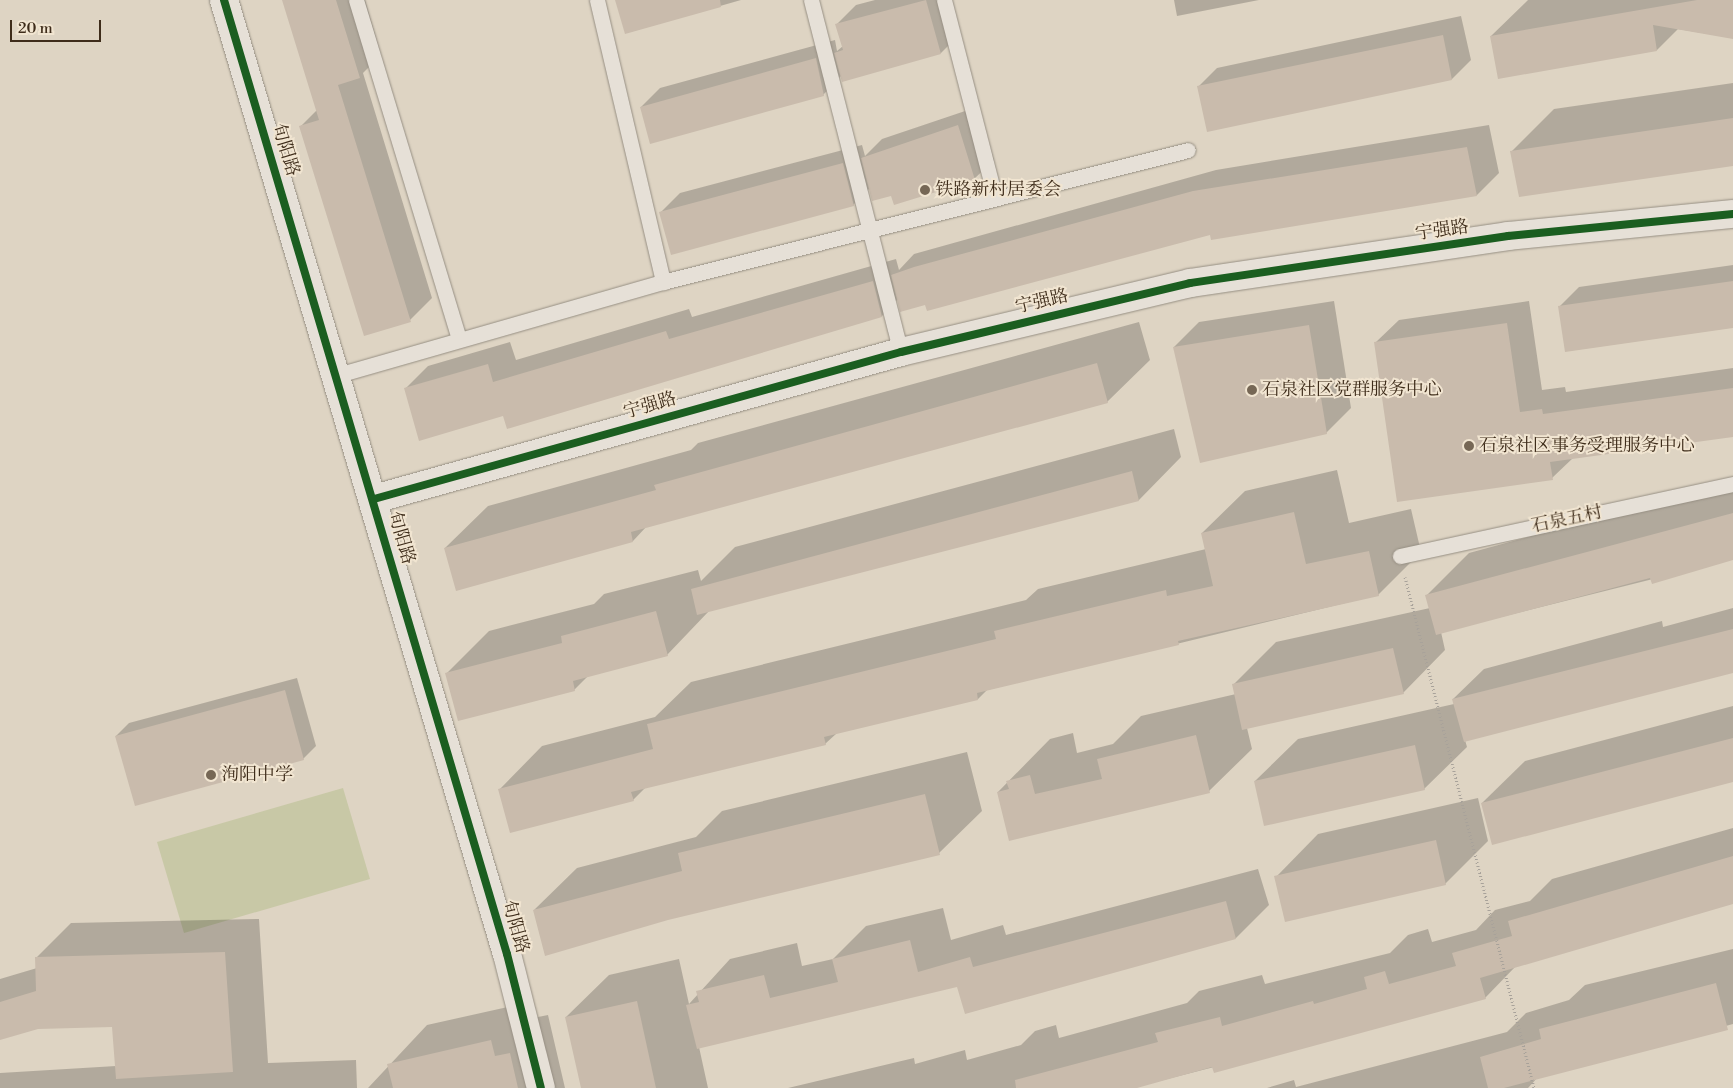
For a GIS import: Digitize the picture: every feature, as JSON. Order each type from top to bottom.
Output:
[{"type":"street","name":"旬阳路","points":[[224,0],[338,375],[508,954],[541,1088]]},
{"type":"street","name":"宁强路","points":[[374,499],[901,352],[1190,283],[1508,236],[1733,214]]},
{"type":"lane","points":[[356,0],[459,338]]},
{"type":"lane","points":[[597,0],[663,282]]},
{"type":"lane","points":[[811,0],[872,230],[901,352]]},
{"type":"lane","points":[[944,0],[995,197]]},
{"type":"lane","points":[[338,375],[459,338],[663,282],[1188,150]]},
{"type":"lane","name":"石泉五村","points":[[1400,556],[1733,484]]},
{"type":"path","points":[[1400,556],[1534,1088]]},
{"type":"green space","points":[[343,788],[370,879],[184,933],[157,842]]},
{"type":"building","points":[[282,0],[336,0],[360,78],[338,85],[411,322],[364,336],[299,126],[319,120]]},
{"type":"building","points":[[615,0],[720,0],[721,7],[625,34]]},
{"type":"building","points":[[926,0],[941,54],[842,82],[834,53],[843,50],[835,24]]},
{"type":"building","points":[[1697,0],[1733,0],[1733,39],[1653,25],[1657,51],[1498,79],[1490,36]]},
{"type":"building","points":[[1443,35],[1452,80],[1207,132],[1197,86]]},
{"type":"building","points":[[816,58],[824,96],[650,144],[640,107]]},
{"type":"building","points":[[1733,118],[1733,166],[1519,197],[1510,151]]},
{"type":"building","points":[[958,125],[975,180],[894,205],[891,196],[872,201],[861,158]]},
{"type":"building","points":[[1467,147],[1477,196],[1211,240],[1210,235],[927,311],[925,305],[900,312],[891,275],[914,267],[1193,191]]},
{"type":"building","points":[[843,163],[854,206],[671,255],[659,212]]},
{"type":"building","points":[[873,281],[882,317],[507,429],[503,416],[419,441],[404,388],[488,364],[493,382],[666,331],[669,339]]},
{"type":"building","points":[[1733,281],[1733,328],[1565,352],[1558,306]]},
{"type":"building","name":"石泉社区事务受理服务中心","points":[[1507,323],[1520,412],[1542,409],[1543,414],[1733,388],[1733,437],[1550,462],[1553,480],[1397,502],[1374,342]]},
{"type":"building","name":"石泉社区党群服务中心","points":[[1309,325],[1327,434],[1200,463],[1173,347]]},
{"type":"building","points":[[1097,363],[1108,403],[631,532],[633,542],[456,591],[444,548],[656,490],[654,485]]},
{"type":"building","points":[[1132,471],[1139,501],[697,615],[691,589]]},
{"type":"building","points":[[1294,512],[1306,564],[1369,551],[1379,596],[1178,641],[1179,645],[977,693],[978,700],[824,737],[826,745],[631,792],[634,801],[510,833],[498,789],[653,749],[647,724],[996,639],[994,631],[1166,590],[1167,596],[1213,586],[1201,533]]},
{"type":"building","points":[[1733,513],[1733,560],[1652,584],[1650,578],[1436,635],[1425,595]]},
{"type":"building","points":[[656,611],[668,656],[573,681],[575,691],[458,721],[445,673],[562,643],[561,636]]},
{"type":"building","points":[[1733,629],[1733,673],[1464,742],[1452,699]]},
{"type":"building","points":[[1393,648],[1404,694],[1242,730],[1232,684]]},
{"type":"building","points":[[285,690],[304,760],[135,806],[115,736]]},
{"type":"building","points":[[1196,735],[1210,793],[1009,841],[997,792],[1009,789],[1006,781],[1030,775],[1035,794],[1102,779],[1097,759]]},
{"type":"building","points":[[1733,738],[1733,782],[1492,845],[1481,803]]},
{"type":"building","points":[[1415,745],[1425,790],[1264,826],[1254,781]]},
{"type":"building","points":[[925,794],[940,855],[668,920],[545,956],[533,910],[682,871],[678,853]]},
{"type":"building","points":[[1436,840],[1446,885],[1285,922],[1274,876]]},
{"type":"building","points":[[1733,856],[1733,904],[1480,978],[1486,999],[1214,1073],[1212,1067],[1137,1088],[1016,1088],[1015,1080],[1158,1042],[1155,1033],[1220,1017],[1222,1026],[1313,1001],[1314,1004],[1367,989],[1364,977],[1385,971],[1389,984],[1456,966],[1452,953],[1512,936],[1508,921]]},
{"type":"building","points":[[1226,901],[1236,939],[965,1014],[957,987],[697,1049],[686,1005],[699,1002],[696,991],[764,975],[770,998],[838,982],[832,959],[910,940],[918,972],[970,957],[973,967]]},
{"type":"building","points":[[225,952],[233,1072],[116,1079],[112,1027],[38,1029],[0,1040],[0,1002],[36,991],[35,957]]},
{"type":"building","points":[[1716,983],[1728,1030],[1504,1088],[1488,1088],[1480,1057],[1541,1039],[1539,1029]]},
{"type":"building","points":[[637,1001],[656,1088],[581,1088],[565,1017]]},
{"type":"building","points":[[491,1040],[495,1056],[510,1053],[518,1088],[393,1088],[387,1064]]},
{"type":"cycle path","points":[[224,0],[507,954],[541,1088]]},
{"type":"cycle path","points":[[374,499],[901,352],[1190,283],[1508,236],[1733,214]]},
{"type":"place","name":"铁路新村居委会","points":[[925,190]]},
{"type":"place","name":"石泉社区党群服务中心","points":[[1252,390]]},
{"type":"place","name":"石泉社区事务受理服务中心","points":[[1469,446]]},
{"type":"place","name":"洵阳中学","points":[[211,775]]}]
